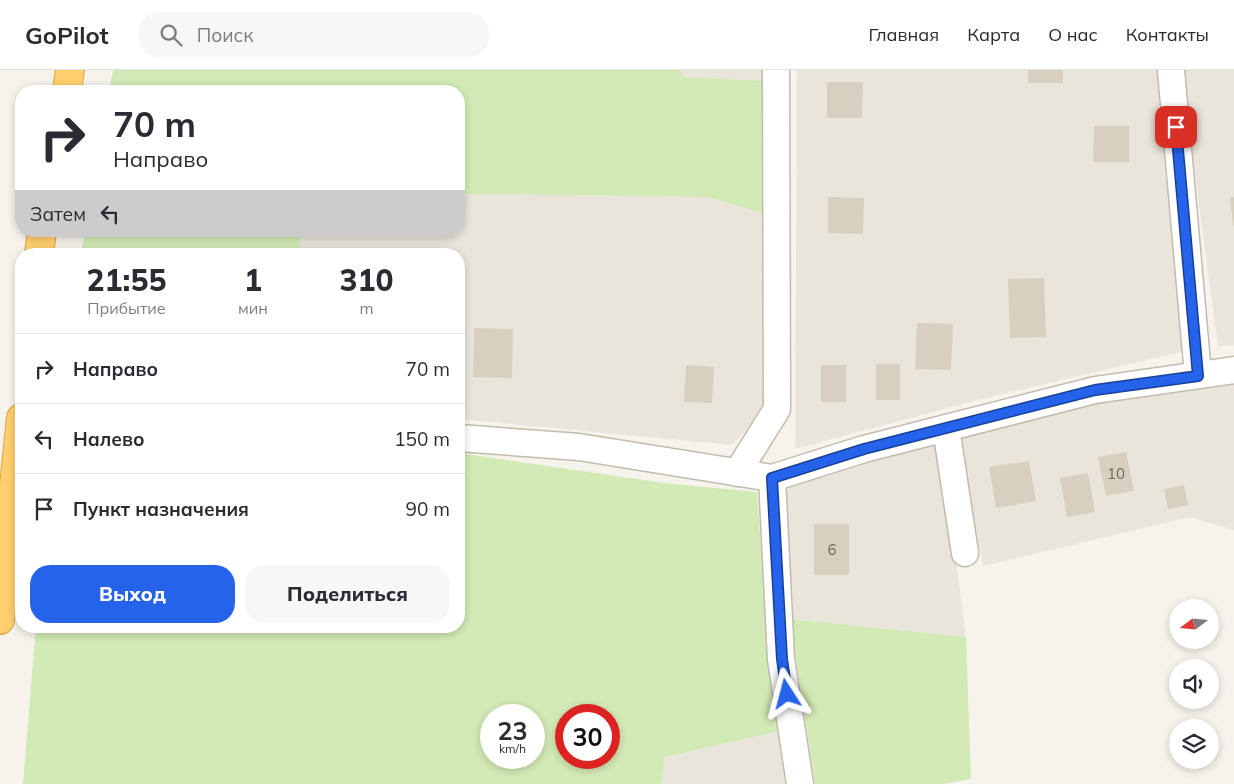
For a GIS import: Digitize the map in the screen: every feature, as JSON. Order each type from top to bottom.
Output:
[{"type":"highway","points":[[68,85],[70,70]]},
{"type":"highway","points":[[0,620],[15,487]]},
{"type":"street","points":[[737,473],[776,409],[776,70]]},
{"type":"street","points":[[1171,70],[1198,376]]},
{"type":"street","points":[[465,438],[579,448],[772,478],[864,449],[1095,390],[1234,370]]},
{"type":"street","points":[[946,428],[965,553]]},
{"type":"street","points":[[772,478],[782,659],[800,784]]},
{"type":"shaded area","points":[[681,70],[771,70],[771,81],[682,77]]},
{"type":"shaded area","points":[[797,70],[1157,70],[1193,349],[978,400],[795,449]]},
{"type":"shaded area","points":[[1181,70],[1234,70],[1234,345],[1218,346]]},
{"type":"shaded area","points":[[465,194],[707,197],[776,217],[763,413],[732,445],[465,420],[465,248],[300,248],[300,237],[465,237]]},
{"type":"shaded area","points":[[1234,369],[1234,530],[1190,517],[983,566],[958,435]]},
{"type":"shaded area","points":[[940,436],[966,637],[790,619],[778,482]]},
{"type":"shaded area","points":[[781,731],[785,784],[661,784],[665,757]]},
{"type":"green space","points":[[113,70],[681,70],[682,77],[771,81],[776,217],[707,197],[465,194],[465,85],[110,85]]},
{"type":"green space","points":[[84,237],[300,237],[300,248],[82,248]]},
{"type":"green space","points":[[465,454],[664,483],[757,492],[768,650],[781,731],[665,757],[661,784],[23,784],[35,633],[465,633]]},
{"type":"green space","points":[[790,619],[966,637],[971,779],[943,784],[815,784]]},
{"type":"building","points":[[1028,70],[1063,70],[1063,83],[1028,83]]},
{"type":"building","points":[[827,82],[863,82],[862,118],[827,118]]},
{"type":"building","points":[[1094,126],[1129,126],[1129,162],[1093,162]]},
{"type":"building","points":[[828,197],[864,198],[863,234],[828,233]]},
{"type":"building","points":[[1230,197],[1234,197],[1234,226],[1233,226]]},
{"type":"building","points":[[1044,278],[1046,337],[1010,338],[1008,279]]},
{"type":"building","points":[[917,323],[953,324],[951,370],[915,369]]},
{"type":"building","points":[[474,328],[513,329],[512,378],[473,377]]},
{"type":"building","points":[[876,364],[900,364],[900,400],[876,400]]},
{"type":"building","points":[[686,365],[714,367],[712,403],[684,402]]},
{"type":"building","points":[[821,365],[846,365],[846,402],[821,402]]},
{"type":"building","points":[[1126,452],[1134,491],[1106,496],[1098,457]]},
{"type":"building","points":[[1029,461],[1036,501],[996,508],[989,467]]},
{"type":"building","points":[[1088,473],[1095,512],[1067,517],[1060,478]]},
{"type":"building","points":[[1184,485],[1188,505],[1168,509],[1164,489]]},
{"type":"building","points":[[814,524],[849,524],[849,575],[814,575]]},
{"type":"route","points":[[787,694],[782,659],[772,478],[864,449],[1095,390],[1198,376],[1176,127]]}]
